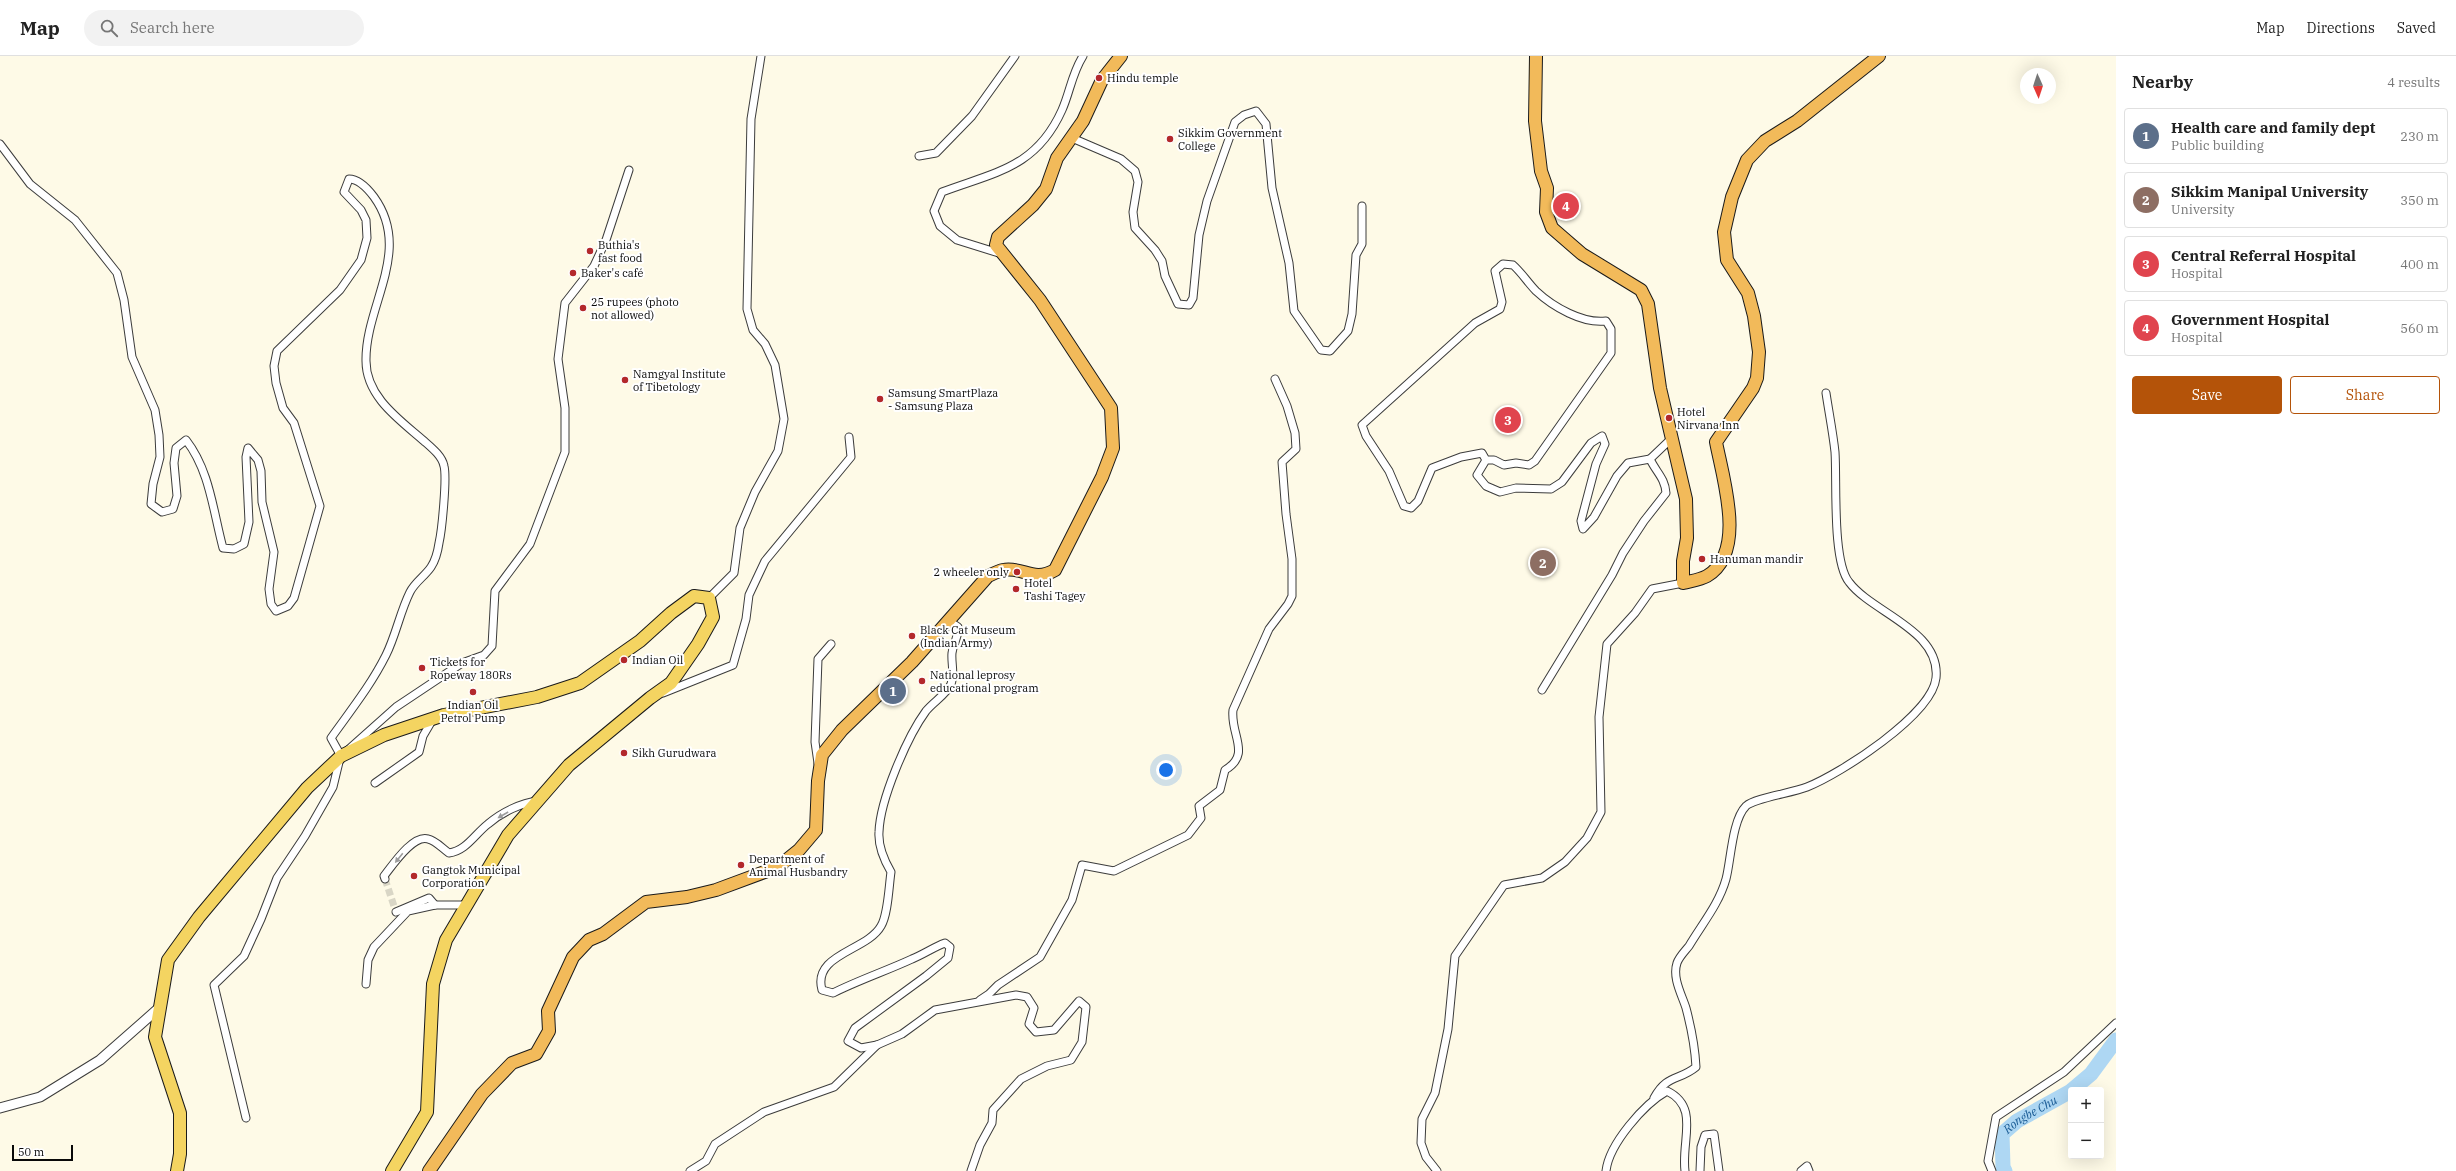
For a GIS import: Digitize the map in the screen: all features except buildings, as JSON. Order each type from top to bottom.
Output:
[{"type":"highway","points":[[428,1171],[482,1094],[512,1063],[536,1054],[549,1031],[548,1011],[551,1004],[573,957],[588,940],[603,934],[646,902],[687,897],[716,890],[778,867],[799,850],[816,830],[819,773],[822,755],[842,730],[912,662],[988,576],[1004,570],[1045,576],[1055,570],[1102,478],[1113,448],[1111,408],[1040,300],[996,245],[998,237],[1033,205],[1046,188],[1057,158],[1072,138],[1102,80],[1121,56]]},
{"type":"highway","points":[[1536,56],[1535,120],[1541,171],[1547,188],[1546,212],[1552,228],[1582,254],[1641,290],[1648,304],[1660,388],[1686,499],[1687,538],[1683,561],[1683,583],[1707,576],[1722,560],[1730,542],[1730,520],[1716,442],[1753,388],[1757,378],[1759,352],[1748,293],[1727,260],[1724,232],[1732,197],[1747,160],[1765,141],[1797,121],[1880,56]]},
{"type":"main road","points":[[177,1171],[180,1154],[180,1113],[154,1037],[168,960],[199,917],[307,788],[341,756],[384,734],[433,719],[537,697],[580,683],[640,641],[671,613],[694,596],[709,598],[713,617],[698,644],[671,683],[650,698],[569,765],[508,835],[446,940],[433,984],[427,1112],[401,1159],[392,1171]]},
{"type":"street","points":[[709,598],[734,573],[740,528],[755,492],[778,451],[784,419],[775,365],[765,344],[753,330],[747,309],[751,119],[761,56]]},
{"type":"street","points":[[919,156],[936,153],[972,116],[1015,56]]},
{"type":"street","points":[[1003,254],[957,240],[940,226],[934,211],[942,192],[996,173],[1024,160],[1044,140],[1062,110],[1076,66],[1083,56]]},
{"type":"street","points":[[1072,138],[1121,159],[1134,170],[1138,182],[1133,212],[1135,228],[1155,250],[1162,261],[1165,276],[1178,304],[1189,305],[1193,298],[1199,235],[1207,201],[1235,122],[1244,115],[1256,111],[1266,124],[1272,188],[1289,263],[1294,310],[1321,350],[1330,351],[1348,331],[1352,314],[1356,255],[1362,244],[1362,206]]},
{"type":"street","points":[[0,144],[30,184],[75,220],[94,242],[117,273],[124,300],[132,357],[155,410],[159,435],[160,458],[153,484],[151,504],[162,512],[173,510],[177,496],[174,463],[176,448],[186,440],[200,462],[207,479],[223,548],[234,549],[244,544],[249,522],[246,458],[248,448],[258,460],[261,471],[262,502],[274,552],[269,590],[271,604],[276,611],[288,606],[294,598],[320,506],[299,436],[294,423],[283,408],[276,383],[274,366],[278,351],[340,290],[361,260],[367,238],[366,220],[361,210],[344,192],[349,179],[355,179],[371,193],[383,210],[389,233],[386,274],[366,353],[366,373],[380,398],[394,416],[435,450],[444,466],[443,505],[440,543],[431,566],[411,590],[387,653],[372,682],[331,738],[341,756]]},
{"type":"street","points":[[246,1118],[214,985],[244,956],[261,919],[277,878],[305,836],[333,787],[341,756],[396,707],[462,663],[484,655],[492,646],[494,591],[530,544],[564,452],[565,408],[558,359],[565,303],[594,266],[606,240],[629,170]]},
{"type":"street","points":[[1502,264],[1513,265],[1536,290],[1557,307],[1594,322],[1606,321],[1611,329],[1611,353],[1535,461],[1529,465],[1516,463],[1504,465],[1494,460],[1486,460],[1482,453],[1461,457],[1432,468],[1418,501],[1411,508],[1404,506],[1389,471],[1366,436],[1362,425],[1475,323],[1500,309],[1502,302],[1495,271],[1502,264]]},
{"type":"street","points":[[977,1002],[989,994],[998,985],[1040,957],[1072,900],[1082,865],[1114,872],[1188,835],[1200,818],[1199,806],[1220,790],[1225,770],[1235,764],[1240,753],[1231,721],[1232,710],[1269,629],[1288,604],[1292,596],[1292,559],[1286,514],[1287,504],[1282,462],[1296,449],[1295,433],[1287,406],[1275,379]]},
{"type":"street","points":[[1606,1171],[1612,1148],[1654,1098],[1661,1086],[1675,1077],[1689,1073],[1696,1067],[1695,1050],[1686,1008],[1677,982],[1677,964],[1718,900],[1725,880],[1737,824],[1746,806],[1763,798],[1784,795],[1808,787],[1871,749],[1898,729],[1917,712],[1931,694],[1936,677],[1933,658],[1921,637],[1863,595],[1848,581],[1840,562],[1834,451],[1826,393]]},
{"type":"street","points":[[1486,460],[1476,475],[1486,486],[1500,492],[1516,488],[1551,489],[1562,482],[1591,443],[1602,436],[1605,444],[1596,464],[1581,521],[1583,529],[1594,517],[1617,476],[1628,463],[1650,459],[1672,438]]},
{"type":"street","points":[[650,698],[718,672],[734,664],[746,619],[749,596],[765,561],[851,457],[849,437]]},
{"type":"street","points":[[1542,690],[1612,575],[1623,553],[1644,521],[1666,493],[1665,481],[1654,468],[1650,459]]},
{"type":"street","points":[[1437,1171],[1426,1157],[1421,1143],[1422,1119],[1435,1093],[1448,1029],[1455,956],[1504,886],[1542,878],[1565,862],[1587,838],[1601,812],[1599,717],[1607,644],[1635,613],[1652,589],[1683,583]]},
{"type":"street","points":[[949,621],[958,627],[958,639],[952,653],[954,667],[951,684],[926,710],[913,733],[903,752],[882,808],[878,832],[884,859],[891,872],[882,925],[874,936],[840,955],[824,968],[819,981],[822,990],[833,993],[864,978],[914,959],[930,949],[946,943],[950,947],[948,958],[855,1028],[848,1041],[855,1047],[861,1048],[877,1045],[902,1034],[935,1010],[977,1002],[1016,995],[1027,997],[1034,1008],[1029,1024],[1036,1032],[1054,1030],[1079,1001],[1086,1007],[1086,1023],[1082,1042],[1071,1060],[1047,1066],[1021,1079],[993,1110],[992,1123],[980,1145],[971,1171]]},
{"type":"street","points":[[819,773],[815,742],[818,659],[832,644]]},
{"type":"street","points":[[375,783],[419,752],[423,736],[433,719]]},
{"type":"street","points":[[385,879],[384,876],[410,845],[422,839],[429,838],[449,853],[458,852],[489,823],[524,802],[539,801]]},
{"type":"street","points":[[396,912],[429,898],[435,905]]},
{"type":"street","points":[[366,984],[368,960],[374,947],[408,911],[435,905],[467,905]]},
{"type":"street","points":[[0,1108],[40,1097],[100,1060],[159,1008]]},
{"type":"street","points":[[1992,1171],[1988,1161],[1996,1117],[2064,1072],[2116,1023]]},
{"type":"street","points":[[690,1171],[706,1162],[715,1144],[764,1112],[834,1087],[877,1045]]},
{"type":"street","points":[[1654,1098],[1667,1091],[1679,1097],[1688,1114],[1683,1155],[1685,1171]]},
{"type":"street","points":[[1700,1171],[1701,1147],[1705,1135],[1714,1134],[1719,1171]]},
{"type":"street","points":[[1801,1171],[1807,1166],[1809,1171]]},
{"type":"waterway","name":"Rongbe Chu","points":[[2076,1087],[2091,1074],[2116,1040]]},
{"type":"waterway","name":"Rongbe Chu","points":[[2005,1171],[2003,1167],[2002,1134],[2017,1121],[2068,1093]]},
{"type":"tunnel","points":[[385,879],[396,912]]},
{"type":"place","name":"Hindu temple","points":[[1099,78]]},
{"type":"place","name":"Sikkim Government College","points":[[1170,139]]},
{"type":"place","name":"Government Hospital","points":[[1566,206]]},
{"type":"place","name":"Buthia's fast food","points":[[590,251]]},
{"type":"place","name":"Baker's café","points":[[573,273]]},
{"type":"place","name":"25 rupees (photo not allowed)","points":[[583,308]]},
{"type":"place","name":"Namgyal Institute of Tibetology","points":[[625,380]]},
{"type":"place","name":"Samsung SmartPlaza - Samsung Plaza","points":[[880,399]]},
{"type":"place","name":"Hotel Nirvana Inn","points":[[1669,418]]},
{"type":"place","name":"Central Referral Hospital","points":[[1508,420]]},
{"type":"place","name":"Hanuman mandir","points":[[1702,559]]},
{"type":"place","name":"Sikkim Manipal University","points":[[1543,563]]},
{"type":"place","name":"2 wheeler only","points":[[1017,572]]},
{"type":"place","name":"Hotel Tashi Tagey","points":[[1016,589]]},
{"type":"place","name":"Black Cat Museum (Indian Army)","points":[[912,636]]},
{"type":"place","name":"Indian Oil","points":[[624,660]]},
{"type":"place","name":"Tickets for Ropeway 180Rs","points":[[422,668]]},
{"type":"place","name":"National leprosy educational program","points":[[922,681]]},
{"type":"place","name":"Health care and family dept","points":[[893,691]]},
{"type":"place","name":"Indian Oil Petrol Pump","points":[[473,692]]},
{"type":"place","name":"Sikh Gurudwara","points":[[624,753]]},
{"type":"place","name":"Department of Animal Husbandry","points":[[741,865]]},
{"type":"place","name":"Gangtok Municipal Corporation","points":[[414,876]]}]
